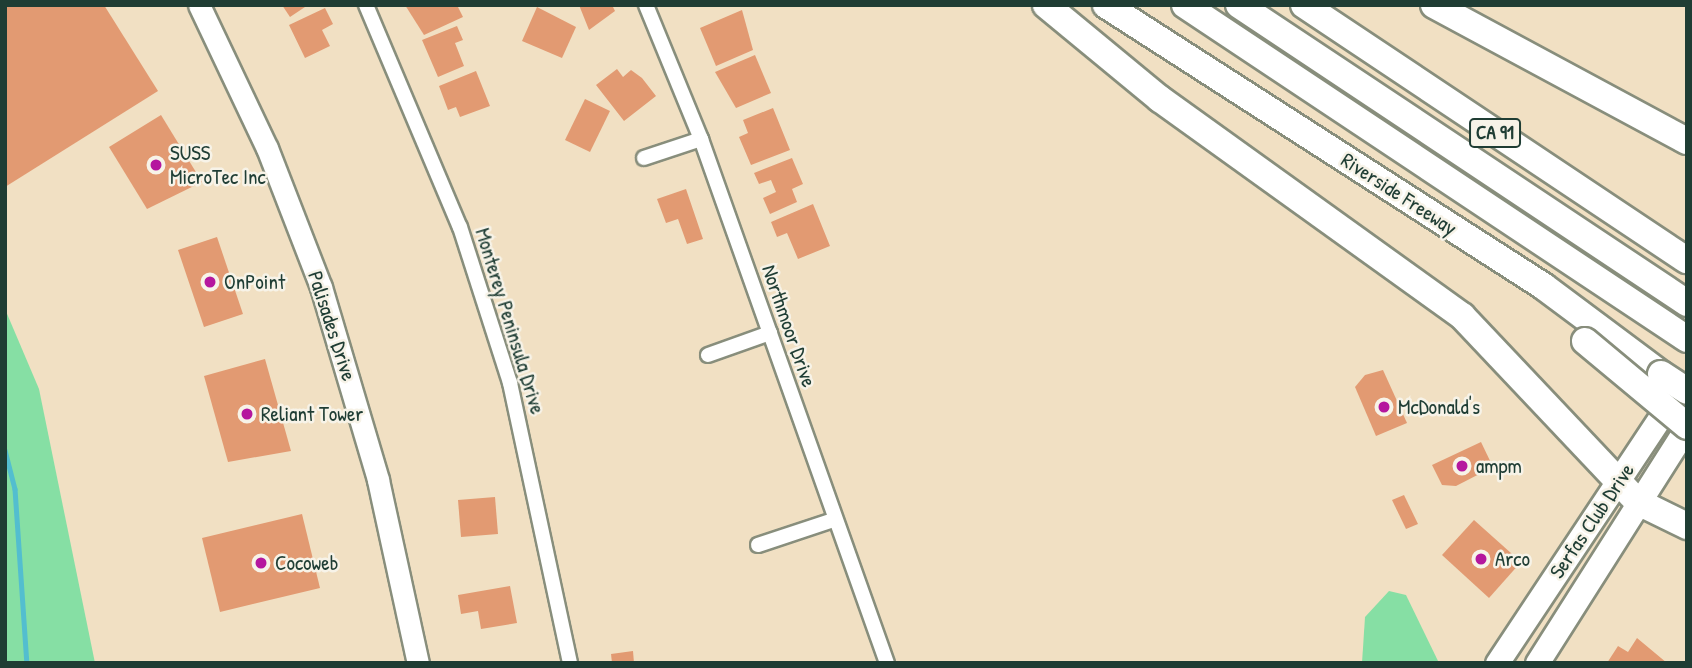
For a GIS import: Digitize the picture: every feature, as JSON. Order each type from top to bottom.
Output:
[{"type":"highway","points":[[1046,5],[1160,99],[1462,316],[1637,502],[1687,526]]},
{"type":"highway","name":"Riverside Freeway","points":[[1106,5],[1543,286],[1674,376],[1687,391]]},
{"type":"highway","points":[[1185,5],[1685,338]]},
{"type":"highway","points":[[1239,5],[1687,303]]},
{"type":"highway","name":"CA 91","points":[[1304,5],[1687,260]]},
{"type":"highway","points":[[1434,5],[1687,141]]},
{"type":"highway","points":[[1543,286],[1585,341],[1687,426]]},
{"type":"main road","name":"Serfas Club Drive","points":[[1497,663],[1618,481],[1674,376]]},
{"type":"main road","name":"Serfas Club Drive","points":[[1537,663],[1687,426]]},
{"type":"street","name":"Palisades Drive","points":[[199,5],[267,148],[336,333],[378,480],[418,663]]},
{"type":"street","name":"Monterey Peninsula Drive","points":[[366,5],[460,228],[510,383],[570,663]]},
{"type":"street","name":"Northmoor Drive","points":[[646,5],[701,139],[833,520],[887,663]]},
{"type":"street","points":[[644,158],[701,139]]},
{"type":"street","points":[[708,355],[770,333]]},
{"type":"street","points":[[758,545],[833,520]]},
{"type":"green space","points":[[5,309],[39,389],[95,663],[5,663]]},
{"type":"green space","points":[[1389,591],[1406,595],[1439,663],[1362,663],[1365,617]]},
{"type":"building","points":[[104,5],[158,91],[5,187],[5,7]]},
{"type":"building","points":[[282,5],[308,5],[290,17]]},
{"type":"building","points":[[405,5],[457,5],[463,17],[424,35]]},
{"type":"building","points":[[579,5],[612,5],[615,11],[589,30]]},
{"type":"building","points":[[537,7],[576,27],[562,58],[522,41]]},
{"type":"building","points":[[325,8],[333,24],[322,30],[330,46],[305,58],[289,25]]},
{"type":"building","points":[[742,10],[753,50],[716,66],[700,28]]},
{"type":"building","points":[[457,26],[463,40],[455,43],[464,66],[438,77],[422,40]]},
{"type":"building","points":[[755,55],[771,93],[736,108],[715,72]]},
{"type":"building","points":[[617,69],[623,77],[631,70],[642,78],[656,96],[624,121],[596,85]]},
{"type":"building","points":[[476,71],[490,106],[460,117],[456,107],[448,110],[439,86]]},
{"type":"building","points":[[585,99],[610,111],[590,152],[565,140]]},
{"type":"building","points":[[773,108],[790,150],[751,165],[739,137],[748,133],[743,120]]},
{"type":"building","name":"SUSS MicroTec Inc","points":[[161,115],[202,182],[147,209],[109,147]]},
{"type":"building","points":[[792,158],[803,184],[792,189],[797,202],[770,214],[763,198],[776,192],[771,180],[759,184],[754,173]]},
{"type":"building","points":[[686,189],[703,239],[687,244],[678,219],[666,223],[657,199]]},
{"type":"building","points":[[813,204],[830,246],[798,259],[787,233],[777,237],[771,222]]},
{"type":"building","name":"OnPoint","points":[[217,237],[243,314],[204,327],[178,250]]},
{"type":"building","name":"Reliant Tower","points":[[265,359],[291,451],[228,462],[204,376]]},
{"type":"building","name":"McDonald's","points":[[1383,370],[1407,423],[1376,436],[1355,387],[1365,375]]},
{"type":"building","name":"ampm","points":[[1481,442],[1493,467],[1456,486],[1442,485],[1432,465]]},
{"type":"building","points":[[1404,495],[1418,524],[1406,529],[1392,500]]},
{"type":"building","points":[[495,497],[498,534],[461,537],[458,500]]},
{"type":"building","name":"Cocoweb","points":[[302,514],[320,588],[220,612],[202,538]]},
{"type":"building","name":"Arco","points":[[1474,520],[1521,562],[1489,598],[1442,555]]},
{"type":"building","points":[[510,586],[517,623],[481,629],[478,611],[461,614],[458,595]]},
{"type":"building","points":[[1637,638],[1667,663],[1607,663],[1618,646],[1628,652]]},
{"type":"building","points":[[633,651],[634,663],[612,663],[611,654]]},
{"type":"waterway","points":[[5,450],[15,489],[27,663]]},
{"type":"place","name":"SUSS MicroTec Inc","points":[[156,165]]},
{"type":"place","name":"OnPoint","points":[[210,282]]},
{"type":"place","name":"McDonald's","points":[[1384,407]]},
{"type":"place","name":"Reliant Tower","points":[[247,414]]},
{"type":"place","name":"ampm","points":[[1462,466]]},
{"type":"place","name":"Arco","points":[[1481,559]]},
{"type":"place","name":"Cocoweb","points":[[261,563]]}]
